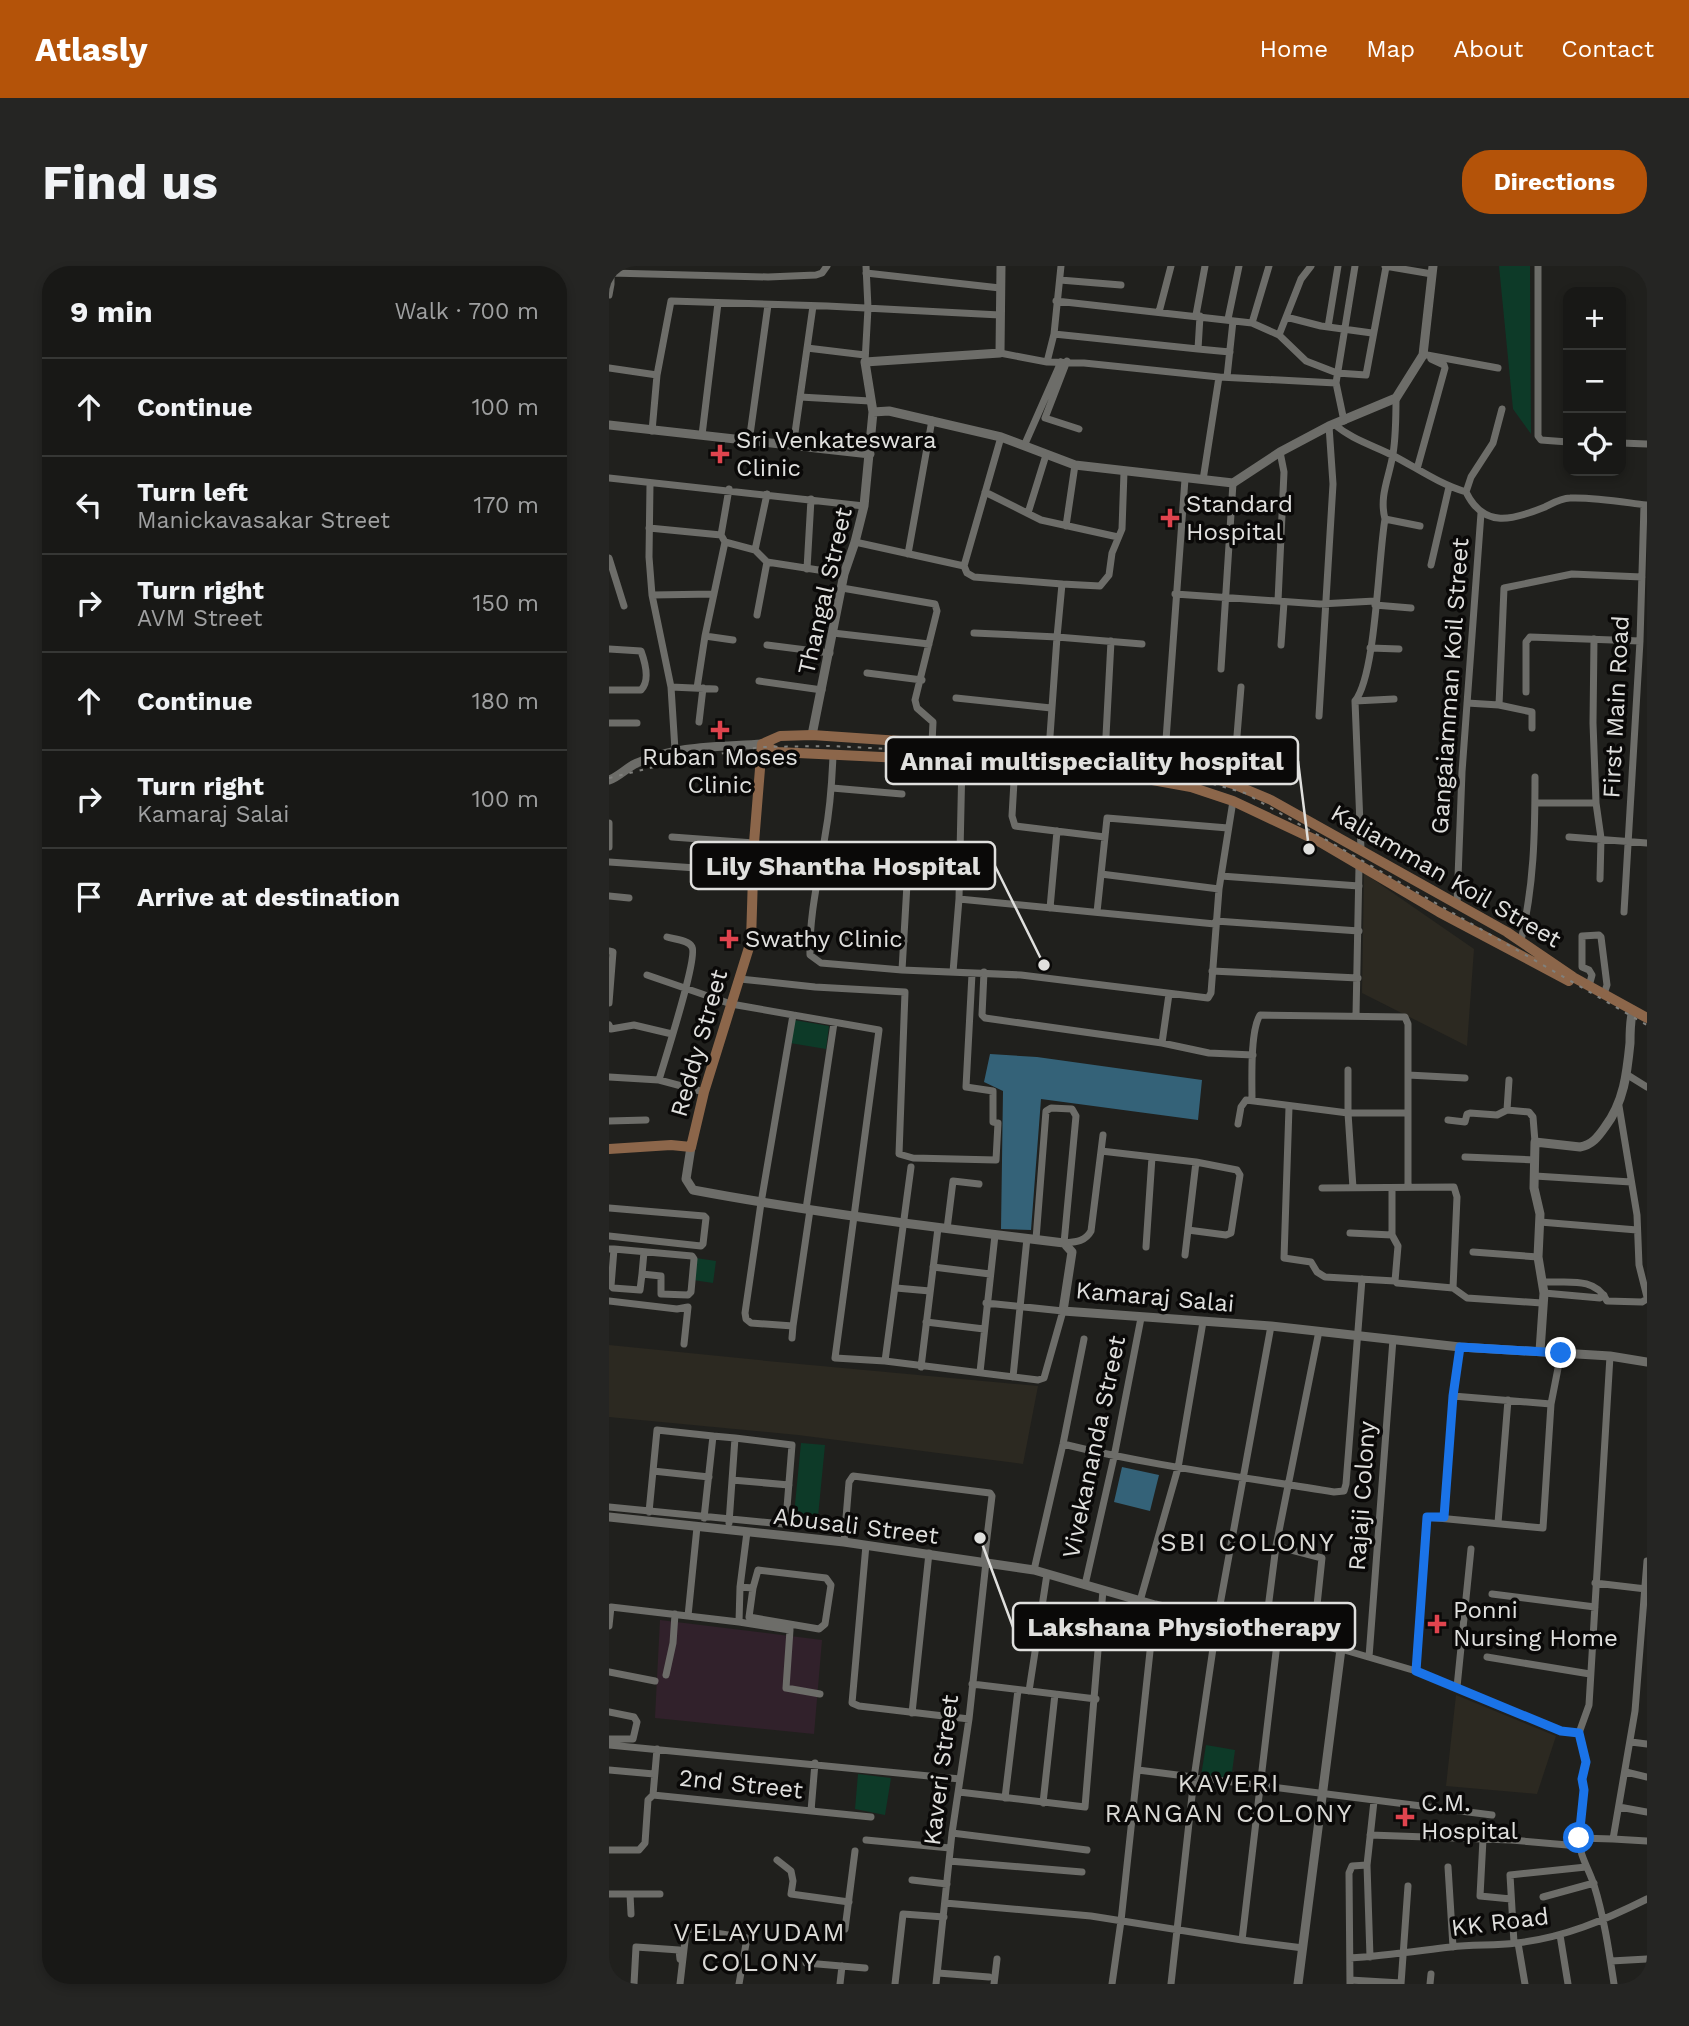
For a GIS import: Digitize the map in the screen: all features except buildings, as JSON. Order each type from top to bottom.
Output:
[{"type":"main road","name":"Kaliamman Koil Street","points":[[762,744],[780,736],[812,735],[1049,750],[1105,755],[1196,772],[1271,800],[1361,849],[1521,941],[1647,1025]]},
{"type":"main road","name":"Kaliamman Koil Street","points":[[762,744],[777,752],[962,760],[1090,770],[1191,787],[1233,801],[1313,839],[1632,1013],[1647,1018]]},
{"type":"main road","name":"Reddy Street","points":[[609,1149],[671,1145],[691,1147],[704,1093],[751,942],[754,843],[762,744]]},
{"type":"street","points":[[669,266],[669,275]]},
{"type":"street","points":[[720,266],[720,276]]},
{"type":"street","points":[[768,266],[768,277]]},
{"type":"street","points":[[609,295],[611,269],[669,275],[768,277],[818,275],[822,274],[827,266]]},
{"type":"street","points":[[1000,353],[1001,266]]},
{"type":"street","points":[[1047,362],[1054,334],[1061,266]]},
{"type":"street","points":[[1159,312],[1171,266]]},
{"type":"street","points":[[1198,349],[1198,316],[1205,266]]},
{"type":"street","points":[[1203,480],[1230,352],[1231,320],[1239,266]]},
{"type":"street","points":[[1252,323],[1269,266]]},
{"type":"street","points":[[1279,335],[1301,279],[1311,266]]},
{"type":"street","points":[[1328,327],[1338,266]]},
{"type":"street","points":[[1319,716],[1333,484],[1336,383],[1355,266]]},
{"type":"street","points":[[873,412],[890,411],[1001,438],[1075,465],[1233,483],[1280,452],[1396,398],[1427,357],[1432,270],[1386,266],[1366,375],[1338,373],[1306,361],[1279,335],[1252,323],[1056,301]]},
{"type":"street","points":[[1538,266],[1538,436],[1546,442],[1563,442]]},
{"type":"street","points":[[865,358],[868,308],[866,269],[1000,288]]},
{"type":"street","points":[[1060,280],[1121,285]]},
{"type":"street","points":[[652,431],[657,375],[671,302],[1000,315]]},
{"type":"street","points":[[702,435],[718,303]]},
{"type":"street","points":[[748,442],[768,304]]},
{"type":"street","points":[[793,447],[813,306]]},
{"type":"street","points":[[1286,317],[1328,327],[1373,333]]},
{"type":"street","points":[[1054,334],[1230,352]]},
{"type":"street","points":[[807,348],[865,358],[1000,353],[1047,362],[1064,361],[1223,377],[1336,383]]},
{"type":"street","points":[[1427,357],[1450,358],[1498,368]]},
{"type":"street","points":[[1417,469],[1445,368],[1427,357]]},
{"type":"street","name":"Thangal Street","points":[[812,735],[844,574],[865,506],[873,412],[865,358]]},
{"type":"street","points":[[1064,361],[1045,418],[1079,429]]},
{"type":"street","points":[[1024,446],[1064,361]]},
{"type":"street","points":[[609,368],[657,375]]},
{"type":"street","points":[[800,397],[870,401]]},
{"type":"street","points":[[1361,849],[1355,701],[1361,693],[1370,648],[1385,519],[1381,504],[1393,456],[1396,398]]},
{"type":"street","points":[[1503,409],[1493,443],[1471,477],[1467,492],[1471,502],[1481,513],[1495,519],[1509,518],[1568,498],[1646,505]]},
{"type":"street","points":[[908,554],[932,420]]},
{"type":"street","points":[[1336,424],[1346,434],[1450,487],[1467,492]]},
{"type":"street","points":[[609,425],[870,454]]},
{"type":"street","points":[[1001,438],[964,566],[967,573],[974,577],[1097,586],[1102,584],[1109,575],[1112,553],[1122,529],[1124,472]]},
{"type":"street","points":[[1626,443],[1647,444]]},
{"type":"street","points":[[1280,452],[1283,472],[1281,645]]},
{"type":"street","points":[[1028,513],[1046,455]]},
{"type":"street","points":[[1066,526],[1075,465]]},
{"type":"street","points":[[609,478],[650,484],[729,489],[865,506]]},
{"type":"street","points":[[1163,781],[1185,479]]},
{"type":"street","points":[[1221,669],[1233,483]]},
{"type":"street","points":[[650,484],[652,596],[671,687],[675,751]]},
{"type":"street","points":[[1431,565],[1450,487]]},
{"type":"street","points":[[699,722],[705,636],[714,594],[729,489]]},
{"type":"street","points":[[985,492],[1041,520],[1118,537]]},
{"type":"street","points":[[755,550],[767,494]]},
{"type":"street","points":[[807,569],[811,499]]},
{"type":"street","name":"First Main Road","points":[[1624,912],[1646,505]]},
{"type":"street","name":"Gangaiamman Koil Street","points":[[1457,904],[1467,703],[1481,513]]},
{"type":"street","points":[[1385,519],[1420,526]]},
{"type":"street","points":[[649,528],[723,538],[755,550],[767,562],[844,574]]},
{"type":"street","points":[[855,542],[964,566]]},
{"type":"street","points":[[609,558],[624,606]]},
{"type":"street","points":[[757,615],[767,562]]},
{"type":"street","points":[[1499,705],[1504,588],[1572,574],[1642,578]]},
{"type":"street","points":[[1049,750],[1062,584]]},
{"type":"street","points":[[842,588],[935,604],[937,611],[915,700],[917,708],[933,722],[932,743]]},
{"type":"street","points":[[652,596],[714,594]]},
{"type":"street","points":[[1175,594],[1324,604],[1375,603],[1411,608]]},
{"type":"street","points":[[833,633],[929,644]]},
{"type":"street","points":[[974,633],[1142,643]]},
{"type":"street","points":[[705,636],[733,640]]},
{"type":"street","points":[[1526,692],[1526,642],[1529,638],[1640,642]]},
{"type":"street","points":[[1594,639],[1593,723],[1596,803],[1601,838],[1600,880]]},
{"type":"street","points":[[1105,755],[1111,640]]},
{"type":"street","points":[[767,645],[830,653]]},
{"type":"street","points":[[1370,648],[1399,649]]},
{"type":"street","points":[[609,649],[641,651],[646,680],[645,687],[641,690],[609,690]]},
{"type":"street","points":[[1637,668],[1647,669]]},
{"type":"street","points":[[867,673],[922,680]]},
{"type":"street","points":[[759,681],[823,690]]},
{"type":"street","points":[[671,687],[715,689]]},
{"type":"street","points":[[1233,784],[1241,687]]},
{"type":"street","points":[[956,698],[1051,708]]},
{"type":"street","points":[[1355,701],[1394,699]]},
{"type":"street","points":[[1467,703],[1499,705],[1532,712],[1532,728]]},
{"type":"street","points":[[609,723],[636,723]]},
{"type":"street","points":[[1196,772],[1200,743]]},
{"type":"street","name":"Kaliamman Koil Street","points":[[609,780],[635,764],[675,751],[762,744]]},
{"type":"street","points":[[833,755],[832,788],[812,901],[810,955],[821,962],[902,970],[1021,975],[1204,998],[1210,996],[1219,889],[1233,801]]},
{"type":"street","points":[[953,972],[962,760]]},
{"type":"street","points":[[1014,764],[1013,823],[1018,828],[1105,837]]},
{"type":"street","points":[[1521,941],[1533,877],[1535,778]]},
{"type":"street","points":[[832,788],[902,793]]},
{"type":"street","points":[[1535,803],[1596,803]]},
{"type":"street","points":[[1097,912],[1106,819],[1111,817],[1228,828]]},
{"type":"street","points":[[609,823],[609,847]]},
{"type":"street","points":[[1050,908],[1057,831]]},
{"type":"street","points":[[672,837],[754,843]]},
{"type":"street","points":[[1569,837],[1647,843]]},
{"type":"street","points":[[609,862],[754,872]]},
{"type":"street","points":[[1356,1015],[1359,866]]},
{"type":"street","points":[[902,970],[908,867]]},
{"type":"street","points":[[1101,874],[1219,889]]},
{"type":"street","points":[[1221,876],[1359,886]]},
{"type":"street","points":[[609,896],[629,898]]},
{"type":"street","points":[[958,900],[1216,923],[1359,931]]},
{"type":"street","points":[[1589,986],[1592,975],[1582,967],[1582,936],[1599,935],[1607,985],[1604,994]]},
{"type":"street","points":[[659,1080],[693,958],[689,943],[667,937]]},
{"type":"street","points":[[841,937],[904,941]]},
{"type":"street","points":[[751,942],[810,945]]},
{"type":"street","points":[[609,951],[613,952],[609,1003]]},
{"type":"street","points":[[1212,971],[1358,978]]},
{"type":"street","points":[[984,972],[982,1015],[985,1018],[1162,1043],[1209,1053],[1253,1055]]},
{"type":"street","points":[[740,979],[905,992],[899,1154],[913,1158],[996,1160],[997,1123],[993,1122],[993,1091],[966,1087],[972,974]]},
{"type":"street","points":[[647,975],[731,1004],[879,1030],[835,1357],[1040,1380],[1044,1378],[1063,1311],[986,1303]]},
{"type":"street","points":[[1162,1043],[1169,994]]},
{"type":"street","points":[[1543,1282],[1589,1283],[1604,1294],[1607,1301],[1647,1298],[1639,1265],[1637,1216],[1619,1106],[1626,1074],[1632,1013]]},
{"type":"street","points":[[793,1015],[745,1316],[751,1323],[793,1326]]},
{"type":"street","points":[[1252,1100],[1253,1055],[1260,1015],[1405,1017],[1408,1024],[1409,1075],[1408,1187]]},
{"type":"street","points":[[792,1338],[834,1023]]},
{"type":"street","points":[[609,1026],[611,1029],[621,1029],[634,1025],[672,1034]]},
{"type":"street","points":[[1348,1070],[1347,1113],[1353,1188]]},
{"type":"street","points":[[1626,1074],[1647,1087]]},
{"type":"street","points":[[1409,1075],[1465,1079]]},
{"type":"street","points":[[609,1077],[659,1080],[704,1093]]},
{"type":"street","points":[[1507,1110],[1509,1080]]},
{"type":"street","points":[[1238,1124],[1242,1104],[1247,1100],[1347,1113],[1407,1113]]},
{"type":"street","points":[[1535,1142],[1587,1146],[1598,1136],[1619,1106]]},
{"type":"street","points":[[1289,1107],[1284,1258],[1311,1262],[1317,1272],[1325,1277],[1453,1288],[1467,1297],[1600,1298],[1604,1294]]},
{"type":"street","points":[[1013,1377],[1019,1307],[1033,1237],[1046,1111],[1051,1108],[1076,1112],[1077,1124],[1064,1240],[1078,1242],[1090,1234],[1103,1135]]},
{"type":"street","points":[[1448,1121],[1465,1122],[1468,1113],[1500,1115],[1507,1110],[1532,1114],[1535,1142],[1534,1188],[1540,1222],[1538,1257],[1543,1282],[1540,1351]]},
{"type":"street","points":[[609,1121],[646,1120]]},
{"type":"street","name":"Kamaraj Salai","points":[[691,1147],[686,1179],[694,1190],[761,1203],[904,1223],[995,1235],[1064,1240],[1072,1252],[1063,1311],[1271,1326],[1460,1347],[1610,1356],[1647,1362]]},
{"type":"street","points":[[1101,1151],[1196,1162],[1234,1168],[1239,1172],[1231,1233],[1226,1235],[1188,1230]]},
{"type":"street","points":[[1146,1247],[1152,1157]]},
{"type":"street","points":[[1465,1157],[1535,1160]]},
{"type":"street","points":[[1185,1255],[1196,1162]]},
{"type":"street","points":[[885,1361],[911,1167]]},
{"type":"street","points":[[1535,1176],[1631,1182]]},
{"type":"street","points":[[921,1367],[933,1266],[953,1181],[979,1184]]},
{"type":"street","points":[[1322,1188],[1454,1187],[1457,1193],[1453,1288]]},
{"type":"street","points":[[1392,1188],[1392,1235],[1398,1246],[1395,1281]]},
{"type":"street","points":[[609,1208],[706,1218],[701,1246],[609,1236]]},
{"type":"street","points":[[1540,1222],[1637,1230]]},
{"type":"street","points":[[1350,1233],[1392,1235]]},
{"type":"street","points":[[980,1373],[995,1235]]},
{"type":"street","points":[[642,1274],[661,1276],[660,1291],[663,1295],[688,1295],[691,1292],[694,1257],[644,1252],[611,1249],[613,1288],[637,1292],[640,1290],[644,1252]]},
{"type":"street","points":[[1473,1252],[1538,1257]]},
{"type":"street","points":[[933,1266],[990,1274]]},
{"type":"street","points":[[1063,1444],[1114,1457],[1178,1468],[1334,1492],[1344,1491],[1362,1279]]},
{"type":"street","points":[[896,1288],[930,1291]]},
{"type":"street","points":[[609,1301],[677,1309],[688,1307],[684,1345]]},
{"type":"street","name":"Vivekananda Street","points":[[1085,1585],[1114,1457],[1141,1318]]},
{"type":"street","points":[[926,1322],[984,1329]]},
{"type":"street","points":[[1140,1601],[1178,1468],[1203,1322]]},
{"type":"street","points":[[1171,1984],[1194,1778],[1217,1621],[1271,1326]]},
{"type":"street","points":[[1265,1632],[1276,1546],[1319,1331]]},
{"type":"street","points":[[1034,1570],[1084,1339]]},
{"type":"street","name":"Rajaji Colony","points":[[1369,1657],[1393,1339]]},
{"type":"street","points":[[1444,1517],[1453,1396],[1460,1347]]},
{"type":"street","points":[[1416,1671],[1427,1517],[1543,1528],[1551,1404],[1561,1353]]},
{"type":"street","points":[[1610,1356],[1589,1705],[1579,1733],[1586,1762],[1582,1779],[1584,1790],[1579,1842],[1594,1883],[1614,1984]]},
{"type":"street","points":[[1453,1396],[1551,1404]]},
{"type":"street","points":[[1498,1523],[1509,1400]]},
{"type":"street","points":[[609,1507],[649,1512],[704,1518],[785,1524],[792,1445],[657,1430],[649,1512]]},
{"type":"street","points":[[704,1518],[713,1436]]},
{"type":"street","points":[[728,1531],[735,1438]]},
{"type":"street","points":[[653,1471],[709,1477]]},
{"type":"street","name":"Kaveri Street","points":[[844,1542],[849,1482],[853,1476],[991,1493],[969,1719],[951,1833],[936,1984]]},
{"type":"street","points":[[732,1480],[789,1485]]},
{"type":"street","name":"Abusali Street","points":[[609,1517],[844,1542],[1034,1570],[1155,1605],[1341,1650]]},
{"type":"street","points":[[688,1616],[697,1527]]},
{"type":"street","points":[[739,1622],[740,1587],[747,1532]]},
{"type":"street","points":[[866,1545],[853,1704],[969,1719]]},
{"type":"street","points":[[1276,1546],[1322,1558],[1313,1643]]},
{"type":"street","points":[[1457,1687],[1471,1549]]},
{"type":"street","points":[[912,1713],[929,1553]]},
{"type":"street","points":[[1613,1839],[1631,1742],[1647,1560]]},
{"type":"street","points":[[758,1570],[828,1579],[831,1585],[825,1624],[819,1629],[749,1616],[753,1588],[758,1570]]},
{"type":"street","points":[[1030,1691],[1047,1574]]},
{"type":"street","points":[[1595,1583],[1646,1589]]},
{"type":"street","points":[[740,1587],[753,1588]]},
{"type":"street","points":[[958,1792],[1085,1807],[1103,1590]]},
{"type":"street","points":[[1492,1594],[1595,1607]]},
{"type":"street","points":[[1112,1984],[1155,1605]]},
{"type":"street","points":[[609,1626],[611,1607],[790,1630],[786,1688],[820,1694]]},
{"type":"street","points":[[666,1675],[673,1643],[675,1614]]},
{"type":"street","points":[[1242,1940],[1278,1635]]},
{"type":"street","points":[[1298,1984],[1341,1650],[1416,1671],[1561,1731],[1579,1733]]},
{"type":"street","points":[[1487,1657],[1590,1674]]},
{"type":"street","points":[[609,1672],[655,1681]]},
{"type":"street","points":[[972,1684],[1096,1699]]},
{"type":"street","points":[[1005,1798],[1018,1690]]},
{"type":"street","points":[[1043,1803],[1055,1694]]},
{"type":"street","points":[[609,1712],[634,1717],[638,1722],[633,1740],[609,1739]]},
{"type":"street","points":[[1631,1742],[1647,1744]]},
{"type":"street","points":[[609,1745],[960,1779]]},
{"type":"street","name":"2nd Street","points":[[654,1749],[653,1795],[871,1817]]},
{"type":"street","points":[[811,1811],[815,1763]]},
{"type":"street","points":[[609,1770],[654,1774]]},
{"type":"street","points":[[1138,1770],[1492,1815]]},
{"type":"street","points":[[1626,1772],[1647,1777]]},
{"type":"street","points":[[609,1850],[636,1850],[645,1843],[648,1800],[653,1795]]},
{"type":"street","points":[[1370,1957],[1367,1865],[1374,1801]]},
{"type":"street","points":[[1619,1807],[1647,1812]]},
{"type":"street","points":[[951,1833],[1087,1850]]},
{"type":"street","points":[[1370,1835],[1579,1842],[1647,1840]]},
{"type":"street","points":[[1483,1839],[1480,1896],[1485,1899],[1511,1899]]},
{"type":"street","points":[[866,1840],[950,1848]]},
{"type":"street","points":[[845,1929],[855,1852]]},
{"type":"street","points":[[777,1860],[791,1871],[791,1894],[849,1902]]},
{"type":"street","points":[[949,1861],[1082,1872]]},
{"type":"street","points":[[1367,1865],[1352,1866],[1349,1873],[1350,1982],[1401,1983],[1408,1886]]},
{"type":"street","points":[[1448,1867],[1453,1947]]},
{"type":"street","points":[[1525,1984],[1516,1943],[1510,1875],[1586,1867]]},
{"type":"street","points":[[912,1880],[947,1884]]},
{"type":"street","points":[[1543,1897],[1594,1883]]},
{"type":"street","points":[[609,1894],[660,1894]]},
{"type":"street","points":[[630,1894],[631,1914]]},
{"type":"street","name":"KK Road","points":[[1350,1958],[1516,1943],[1560,1935],[1603,1921],[1647,1899]]},
{"type":"street","points":[[945,1903],[1091,1916],[1303,1948]]},
{"type":"street","points":[[894,1984],[902,1916],[906,1913],[944,1917]]},
{"type":"street","points":[[679,1984],[688,1929],[747,1938],[739,1984]]},
{"type":"street","points":[[1560,1935],[1568,1984]]},
{"type":"street","points":[[634,1984],[636,1947],[680,1950],[679,1984]]},
{"type":"street","points":[[937,1973],[991,1981],[997,1959]]},
{"type":"street","points":[[1611,1961],[1647,1959]]},
{"type":"street","points":[[806,1963],[865,1968]]},
{"type":"street","points":[[841,1984],[842,1966]]},
{"type":"street","points":[[1430,1974],[1430,1984]]},
{"type":"shaded area","points":[[1364,873],[1474,949],[1467,1046],[1362,993]]},
{"type":"shaded area","points":[[609,1345],[1038,1386],[1023,1464],[798,1435],[609,1417]]},
{"type":"shaded area","points":[[660,1620],[822,1640],[814,1734],[655,1718]]},
{"type":"shaded area","points":[[1456,1695],[1556,1736],[1537,1794],[1446,1786]]},
{"type":"green space","points":[[1499,266],[1530,266],[1531,434],[1513,409]]},
{"type":"green space","points":[[794,1020],[829,1026],[826,1049],[790,1043]]},
{"type":"green space","points":[[696,1258],[716,1261],[713,1283],[693,1280]]},
{"type":"green space","points":[[801,1443],[825,1445],[817,1527],[793,1525]]},
{"type":"green space","points":[[1206,1745],[1235,1750],[1231,1780],[1201,1776]]},
{"type":"green space","points":[[858,1774],[891,1778],[885,1815],[855,1809]]},
{"type":"water","points":[[990,1054],[1037,1057],[1202,1080],[1198,1120],[1041,1099],[1031,1230],[1001,1229],[1003,1091],[984,1082]]},
{"type":"water","points":[[1122,1467],[1159,1475],[1150,1511],[1114,1502]]},
{"type":"waterway","points":[[1643,266],[1647,267]]},
{"type":"railway","points":[[609,778],[683,760],[760,747],[831,746],[987,754],[1203,781],[1245,793],[1647,1025]]},
{"type":"place","name":"Sri Venkateswara Clinic","points":[[720,454]]},
{"type":"place","name":"Standard Hospital","points":[[1170,518]]},
{"type":"place","name":"Ruban Moses Clinic","points":[[720,730]]},
{"type":"place","name":"Annai multispeciality hospital","points":[[1309,849]]},
{"type":"place","name":"Swathy Clinic","points":[[729,939]]},
{"type":"place","name":"Lily Shantha Hospital","points":[[1044,965]]},
{"type":"place","name":"Lakshana Physiotherapy","points":[[980,1538]]},
{"type":"place","name":"Ponni Nursing Home","points":[[1437,1624]]},
{"type":"place","name":"C.M. Hospital","points":[[1405,1817]]},
{"type":"district","name":"SBI COLONY","points":[[1248,1542]]},
{"type":"district","name":"KAVERI RANGAN COLONY","points":[[1229,1798]]},
{"type":"district","name":"VELAYUDAM COLONY","points":[[760,1947]]},
{"type":"route","points":[[1561,1353],[1460,1347],[1453,1396],[1444,1517],[1427,1517],[1416,1671],[1561,1731],[1579,1733],[1586,1762],[1582,1779],[1584,1790],[1579,1838]]}]
